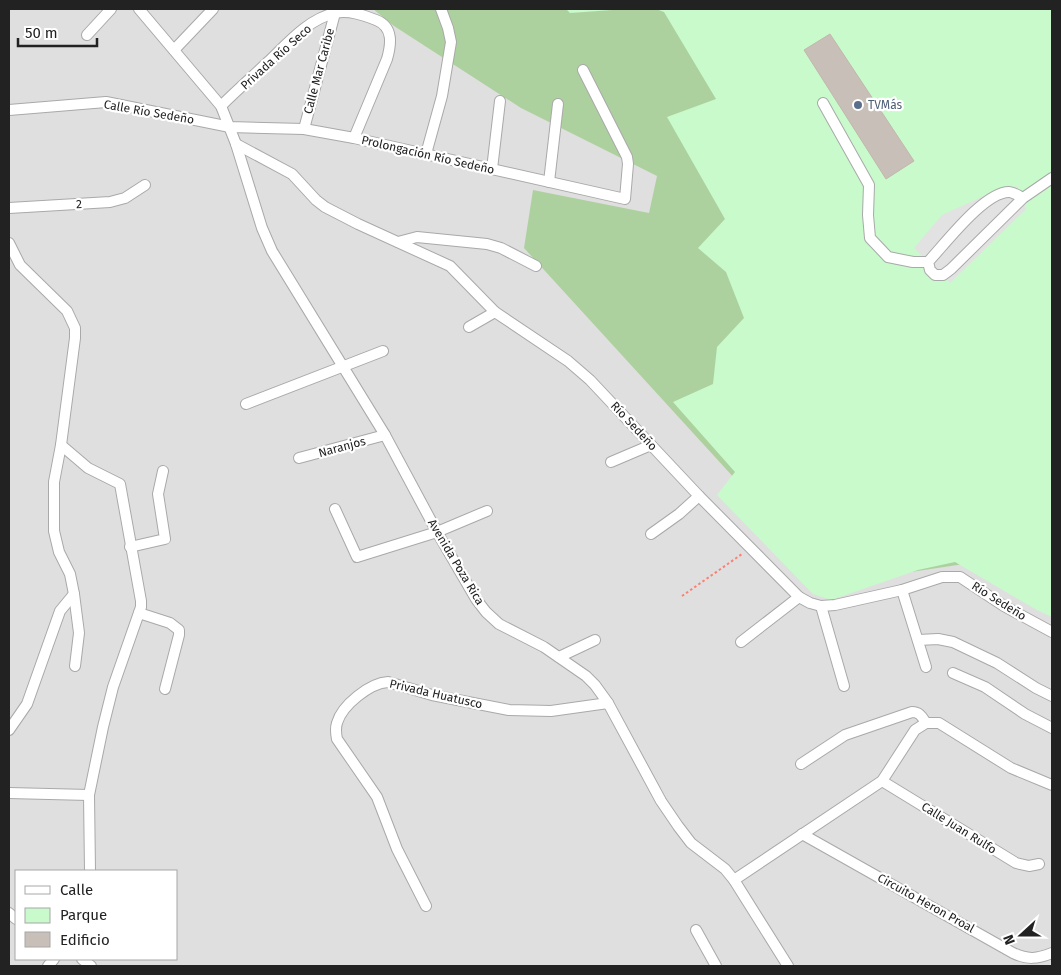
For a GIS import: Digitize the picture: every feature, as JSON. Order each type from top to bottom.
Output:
[{"type":"street","points":[[87,35],[111,9]]},
{"type":"street","points":[[140,9],[221,106],[236,144]]},
{"type":"street","points":[[174,50],[212,9]]},
{"type":"street","points":[[426,154],[442,96],[451,42],[441,9]]},
{"type":"street","points":[[335,13],[352,12],[378,21],[384,25],[390,38],[391,46],[387,59],[354,138]]},
{"type":"street","name":"Privada Río Seco","points":[[221,106],[296,36],[315,22],[335,13]]},
{"type":"street","name":"Calle Mar Caribe","points":[[304,129],[335,13]]},
{"type":"street","name":"Prolongación Río Sedeño","points":[[230,127],[304,129],[354,138],[625,199],[627,157],[583,70]]},
{"type":"street","points":[[492,169],[500,101]]},
{"type":"street","name":"Calle Río Sedeño","points":[[9,110],[106,102],[230,127]]},
{"type":"street","points":[[823,103],[868,185],[870,238],[888,257],[913,262],[928,262],[979,206],[998,194],[1010,192],[1023,198]]},
{"type":"street","points":[[549,182],[558,104]]},
{"type":"street","name":"Río Sedeño","points":[[236,144],[292,174],[325,207],[450,266],[495,312],[579,370],[699,496],[799,597],[821,606],[835,605],[902,590],[942,577],[960,577],[1004,606],[1052,632]]},
{"type":"street","name":"Avenida Poza Rica","points":[[236,144],[262,228],[272,251],[385,435],[437,532],[476,599],[499,624],[559,657],[586,676],[595,685],[608,703],[662,801],[678,826],[691,843],[724,869],[734,880],[788,966]]},
{"type":"street","points":[[928,262],[930,270],[935,275],[943,275],[1023,198],[1052,178]]},
{"type":"street","name":"2","points":[[9,208],[110,202],[136,193],[145,185]]},
{"type":"street","points":[[398,242],[417,237],[487,244],[501,248],[536,266]]},
{"type":"street","points":[[9,243],[20,265],[67,311],[75,328],[61,445],[54,482],[54,531],[59,552],[70,574],[79,632],[75,666]]},
{"type":"street","points":[[469,327],[495,312]]},
{"type":"street","points":[[246,404],[383,351]]},
{"type":"street","name":"Naranjos","points":[[299,458],[385,435]]},
{"type":"street","points":[[61,445],[88,468],[120,484],[141,601],[139,613],[113,687],[102,727],[89,795],[90,870]]},
{"type":"street","points":[[611,462],[651,445]]},
{"type":"street","points":[[130,547],[165,539],[158,505],[158,494],[163,471]]},
{"type":"street","points":[[651,534],[679,514],[699,496]]},
{"type":"street","points":[[335,509],[357,556],[437,532],[487,511]]},
{"type":"street","points":[[902,590],[926,667]]},
{"type":"street","points":[[9,730],[27,704],[60,611],[74,594]]},
{"type":"street","points":[[741,642],[799,597]]},
{"type":"street","points":[[821,606],[844,686]]},
{"type":"street","points":[[139,613],[170,623],[179,630],[165,689]]},
{"type":"street","points":[[918,640],[938,638],[953,642],[997,664],[1052,696]]},
{"type":"street","points":[[559,657],[595,640]]},
{"type":"street","points":[[953,673],[985,687],[1025,714],[1052,728]]},
{"type":"street","name":"Privada Huatusco","points":[[426,906],[397,849],[377,797],[337,739],[335,730],[337,721],[346,709],[357,697],[372,686],[388,682],[432,695],[509,710],[552,711],[608,703]]},
{"type":"street","points":[[801,764],[845,735],[903,715],[917,712],[926,723]]},
{"type":"street","points":[[734,880],[882,781],[915,730],[926,723],[939,723],[1011,768],[1052,785]]},
{"type":"street","name":"Calle Juan Rulfo","points":[[882,781],[1016,864],[1029,866],[1039,864]]},
{"type":"street","points":[[9,793],[89,795]]},
{"type":"street","name":"Circuito Heron Proal","points":[[802,834],[1013,953],[1032,959],[1052,953]]},
{"type":"street","points":[[696,930],[716,966]]},
{"type":"path","points":[[682,596],[750,548]]},
{"type":"shaded area","points":[[9,9],[1052,9],[1052,966],[9,966]]},
{"type":"shaded area","points":[[1017,186],[1026,209],[950,283],[914,248],[942,215],[988,194]]},
{"type":"green space","points":[[373,9],[1052,9],[964,564],[831,584],[524,248],[533,190],[649,213],[657,176],[521,108],[394,26]]},
{"type":"green space","points":[[566,9],[626,9],[570,13]]},
{"type":"green space","points":[[656,9],[1052,9],[1052,617],[955,562],[918,570],[831,600],[813,594],[717,495],[735,472],[673,402],[713,384],[717,347],[744,318],[726,272],[698,248],[725,219],[667,117],[716,99],[664,12]]},
{"type":"building","name":"TVMás","points":[[830,34],[914,161],[886,179],[804,50]]},
{"type":"place","name":"TVMás","points":[[858,105]]}]
